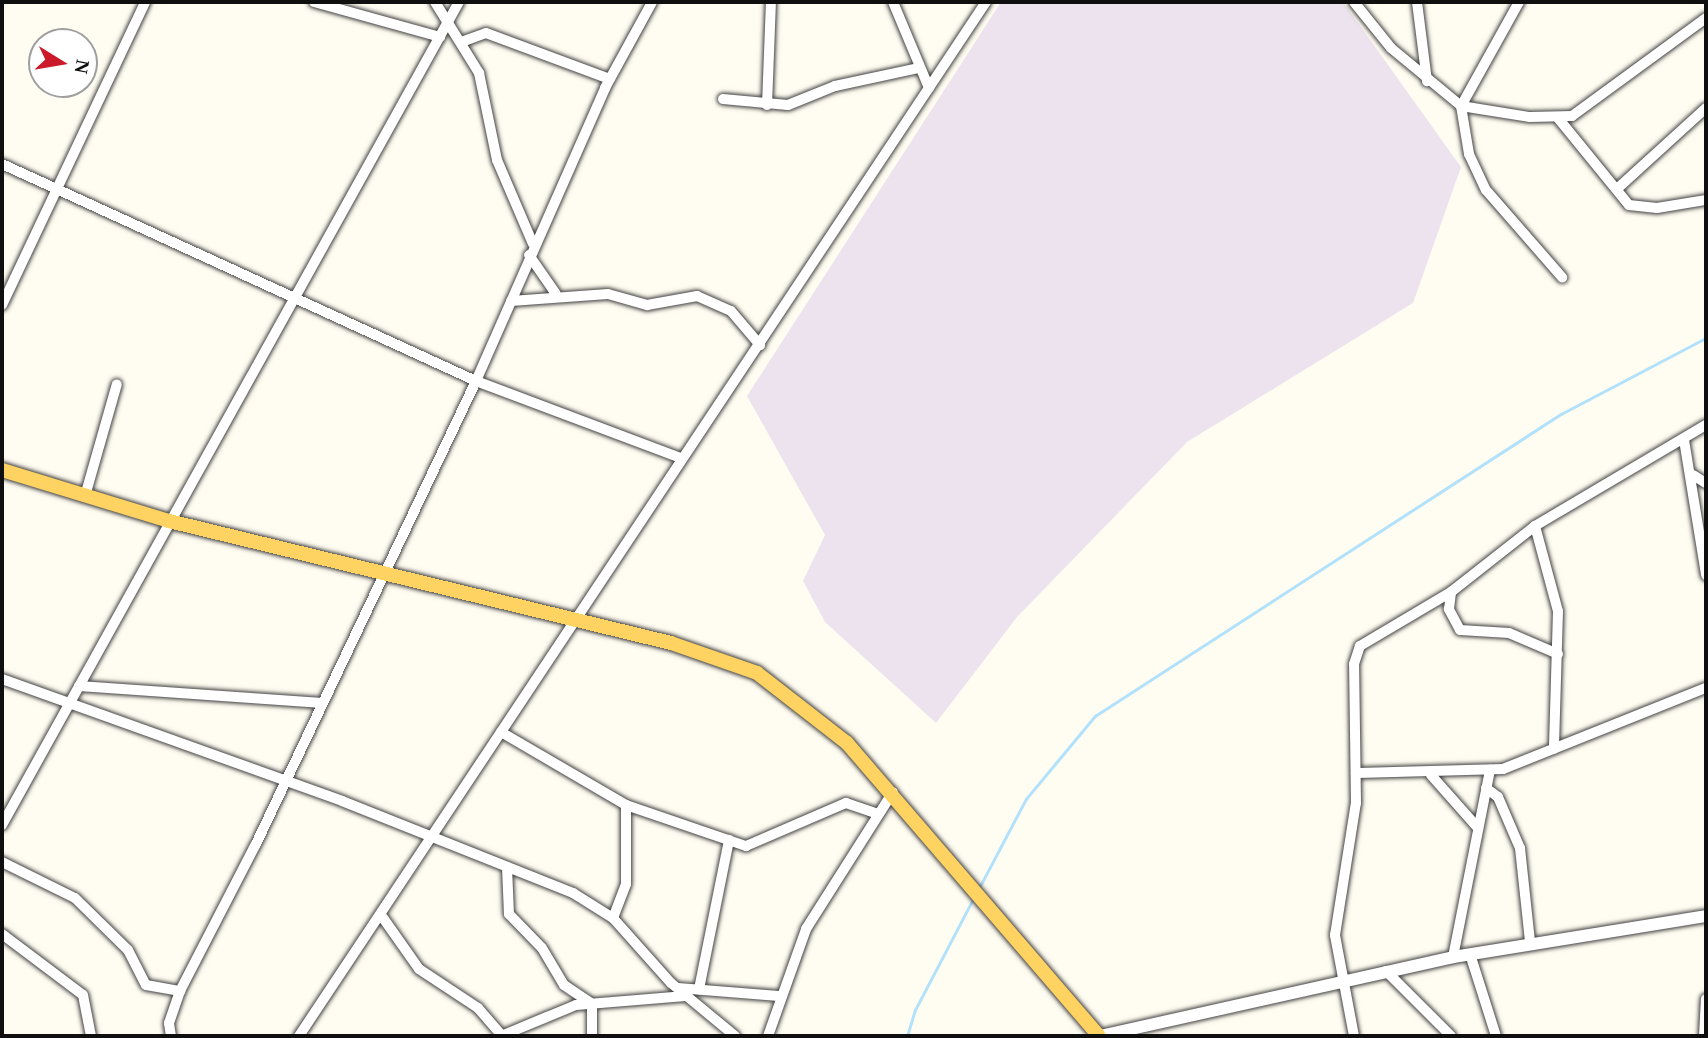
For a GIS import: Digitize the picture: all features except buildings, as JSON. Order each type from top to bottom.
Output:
[{"type":"main road","points":[[2,470],[169,521],[380,575],[578,621],[757,673],[798,699],[893,792],[1035,956],[1100,1036]]},
{"type":"street","points":[[2,305],[145,2]]},
{"type":"street","points":[[314,2],[440,37]]},
{"type":"street","points":[[435,2],[464,41],[479,73],[498,160],[533,244]]},
{"type":"street","points":[[2,825],[291,300],[459,2]]},
{"type":"street","points":[[171,1036],[169,1023],[180,991],[286,780],[380,575],[476,381],[528,255],[610,79],[652,2]]},
{"type":"street","points":[[767,105],[771,2]]},
{"type":"street","points":[[893,2],[918,68],[929,88]]},
{"type":"street","points":[[299,1036],[500,732],[578,621],[681,458],[760,345],[986,2]]},
{"type":"street","points":[[1354,2],[1427,81],[1461,106],[1558,118],[1572,116],[1706,18]]},
{"type":"street","points":[[1417,2],[1427,81]]},
{"type":"street","points":[[1519,2],[1461,106],[1469,154],[1486,190],[1562,277]]},
{"type":"street","points":[[464,41],[486,33],[610,79]]},
{"type":"street","points":[[723,99],[767,105],[918,68]]},
{"type":"street","points":[[1618,188],[1706,108]]},
{"type":"street","points":[[1558,118],[1618,188],[1637,206],[1706,200]]},
{"type":"street","points":[[2,164],[291,300],[476,381],[681,458]]},
{"type":"street","points":[[528,255],[556,295]]},
{"type":"street","points":[[510,301],[556,295],[608,294],[648,304],[697,296],[731,311],[760,345]]},
{"type":"street","points":[[85,496],[117,384]]},
{"type":"street","points":[[1350,1034],[1340,983],[1338,900],[1358,773],[1354,664],[1360,646],[1451,592],[1535,526],[1706,425]]},
{"type":"street","points":[[1684,440],[1693,475],[1706,575]]},
{"type":"street","points":[[1693,475],[1706,483]]},
{"type":"street","points":[[1535,526],[1555,584],[1558,654],[1554,749]]},
{"type":"street","points":[[1451,592],[1449,609],[1460,630],[1509,633],[1558,654]]},
{"type":"street","points":[[2,679],[286,780],[573,893],[613,918],[677,988],[735,1036]]},
{"type":"street","points":[[79,686],[322,703]]},
{"type":"street","points":[[1358,773],[1431,775],[1490,770],[1554,749],[1706,688]]},
{"type":"street","points":[[500,732],[626,805],[746,846],[767,841],[846,803],[878,814]]},
{"type":"street","points":[[1453,957],[1490,770]]},
{"type":"street","points":[[1431,775],[1478,828]]},
{"type":"street","points":[[1486,788],[1499,797],[1520,848],[1530,942]]},
{"type":"street","points":[[768,1036],[779,996],[806,929],[893,792]]},
{"type":"street","points":[[613,918],[625,884],[626,805]]},
{"type":"street","points":[[699,989],[729,840]]},
{"type":"street","points":[[2,862],[75,898],[128,950],[146,985],[180,991]]},
{"type":"street","points":[[507,867],[509,915],[542,948],[564,985],[592,1003]]},
{"type":"street","points":[[381,915],[419,969],[478,1008],[502,1036],[548,1013],[592,1003],[686,996]]},
{"type":"street","points":[[1100,1036],[1453,957],[1530,942],[1706,916]]},
{"type":"street","points":[[2,934],[53,979],[83,995],[91,1036]]},
{"type":"street","points":[[1470,954],[1496,1036]]},
{"type":"street","points":[[1386,971],[1451,1036]]},
{"type":"street","points":[[677,988],[779,996]]},
{"type":"street","points":[[1704,1036],[1706,999]]},
{"type":"street","points":[[592,1003],[592,1036]]},
{"type":"shaded area","points":[[1001,2],[1343,2],[1461,167],[1413,303],[1187,442],[1017,617],[936,723],[825,622],[803,581],[825,535],[747,396]]},
{"type":"waterway","points":[[979,888],[1026,799],[1095,716],[1561,414],[1706,338]]},
{"type":"waterway","points":[[907,1036],[915,1010],[974,897]]}]
